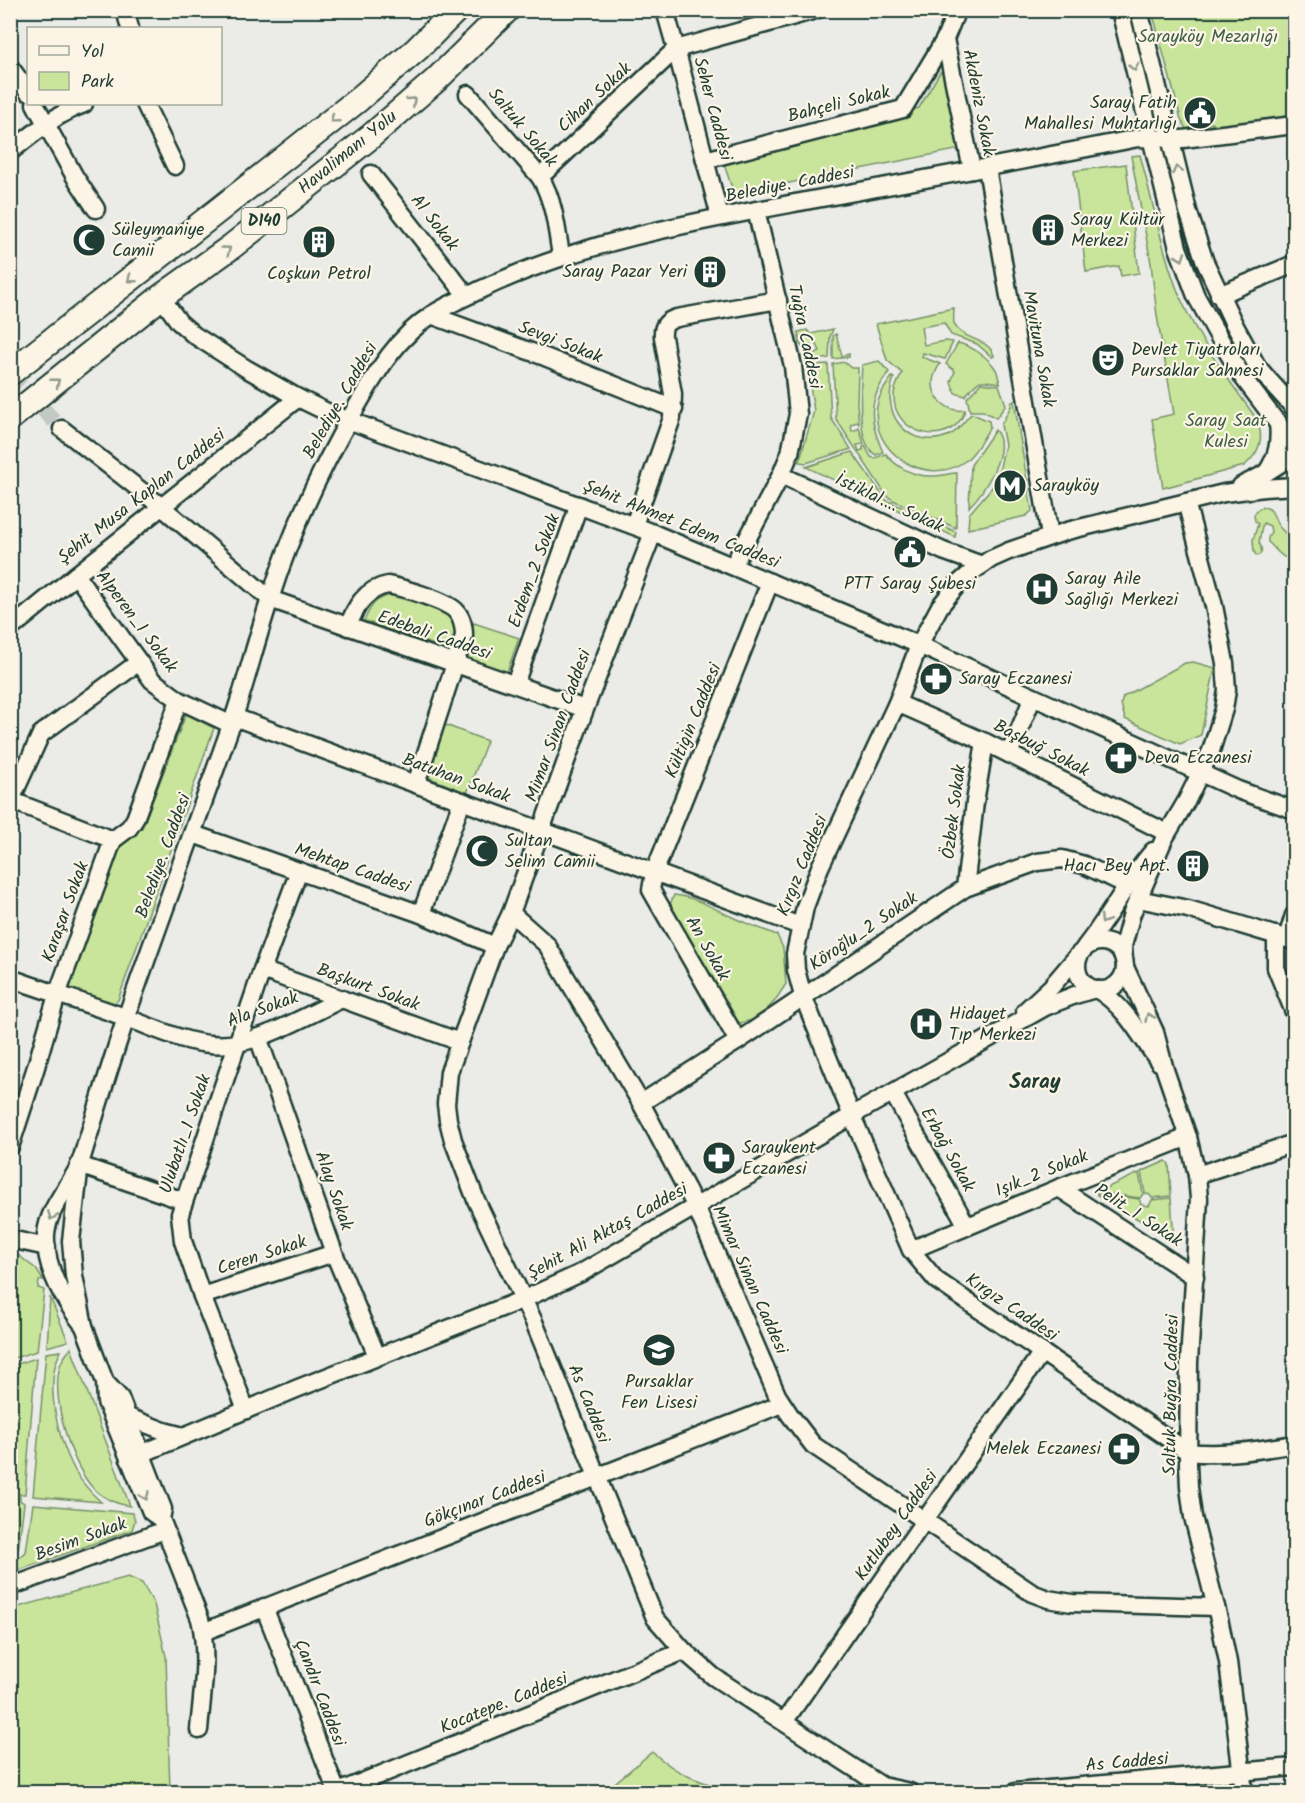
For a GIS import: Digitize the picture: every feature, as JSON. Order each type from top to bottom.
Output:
[{"type":"highway","name":"Havalimanı Yolu","points":[[10,373],[376,85],[456,10]]},
{"type":"highway","name":"Havalimanı Yolu","points":[[10,418],[161,297],[231,247],[370,137],[436,80],[507,10]]},
{"type":"street","points":[[125,10],[130,27]]},
{"type":"street","name":"Seher Caddesi","points":[[665,10],[720,218]]},
{"type":"street","points":[[676,49],[816,10]]},
{"type":"street","name":"Akdeniz Sokak","points":[[957,10],[945,39],[980,169]]},
{"type":"street","points":[[1120,10],[1160,138],[1219,295],[1257,366],[1294,408]]},
{"type":"street","points":[[1138,10],[1178,248],[1196,296],[1225,348],[1244,379],[1294,445]]},
{"type":"street","name":"Bahçeli Sokak","points":[[705,160],[903,109],[945,39]]},
{"type":"street","name":"Cihan Sokak","points":[[540,177],[676,49]]},
{"type":"street","points":[[10,67],[27,91]]},
{"type":"street","name":"Saltuk Sokak","points":[[468,94],[540,177],[546,187],[561,256]]},
{"type":"street","points":[[36,105],[75,177],[96,209]]},
{"type":"street","points":[[10,152],[46,123],[81,105]]},
{"type":"street","points":[[145,105],[175,166]]},
{"type":"street","name":"Belediye. Caddesi","points":[[79,1165],[126,1018],[233,721],[288,546],[349,420],[390,352],[412,328],[431,315],[510,276],[561,256],[609,242],[756,210],[1138,138],[1183,139],[1294,125]]},
{"type":"street","name":"Mavituna Sokak","points":[[980,169],[1050,536]]},
{"type":"street","name":"Al Sokak","points":[[371,174],[467,296]]},
{"type":"street","name":"Tuğra Caddesi","points":[[733,566],[781,475],[790,453],[798,414],[793,366],[756,210]]},
{"type":"street","points":[[1219,295],[1294,264]]},
{"type":"street","name":"Şehit Ahmet Edem Caddesi","points":[[161,297],[179,322],[194,335],[247,369],[329,413],[634,525],[920,645],[1238,790],[1294,810]]},
{"type":"street","points":[[634,525],[665,441],[674,409],[662,330],[666,323],[676,318],[778,300]]},
{"type":"street","name":"Sevgi Sokak","points":[[431,315],[545,357],[674,409]]},
{"type":"street","name":"Şehit Musa Kaplan Caddesi","points":[[10,629],[298,398]]},
{"type":"street","points":[[1266,473],[1274,461],[1279,445],[1277,422]]},
{"type":"street","points":[[62,429],[162,507],[270,599]]},
{"type":"street","name":"Kırgız Caddesi","points":[[1224,493],[1266,473],[1294,455]]},
{"type":"street","name":"İstiklal.... Sokak","points":[[781,475],[943,551],[982,565]]},
{"type":"street","name":"Kırgız Caddesi","points":[[1188,1452],[936,1280],[923,1267],[911,1250],[852,1116],[803,996],[796,970],[795,954],[805,907],[820,867],[897,702],[920,645],[940,606],[973,571],[1009,551],[1050,536],[1224,493],[1294,486]]},
{"type":"street","name":"Şehit Ali Aktaş Caddesi","points":[[136,1456],[376,1356],[524,1299],[581,1273],[1045,1007],[1075,995],[1113,987],[1123,975],[1125,963],[1123,946],[1132,913],[1165,836],[1211,752],[1224,709],[1227,690],[1227,675],[1212,597],[1186,502]]},
{"type":"street","name":"Erdem_2 Sokak","points":[[515,684],[579,505]]},
{"type":"street","name":"Mimar Sinan Caddesi","points":[[652,533],[511,913],[547,945],[640,1103],[696,1207],[782,1404],[813,1445],[1032,1593],[1048,1599],[1072,1603],[1216,1607]]},
{"type":"street","name":"Alperen_1 Sokak","points":[[76,574],[157,684],[179,700],[233,721]]},
{"type":"street","name":"Kültigin Caddesi","points":[[654,873],[770,582]]},
{"type":"street","points":[[348,627],[354,610],[362,600],[371,591],[388,585],[444,604],[454,610],[461,619],[464,636],[416,784]]},
{"type":"street","name":"Edebali Caddesi","points":[[270,599],[585,709]]},
{"type":"street","points":[[113,840],[11,800],[41,734],[140,663]]},
{"type":"street","points":[[1009,754],[1033,697]]},
{"type":"street","name":"Karaşar Sokak","points":[[10,1147],[57,995],[113,840],[129,828],[135,819],[179,700]]},
{"type":"street","name":"Başbuğ Sokak","points":[[897,702],[985,742],[1165,836]]},
{"type":"street","name":"Batuhan Sokak","points":[[233,721],[416,784],[800,926]]},
{"type":"street","name":"Özbek Sokak","points":[[965,888],[985,742]]},
{"type":"street","points":[[421,914],[462,801]]},
{"type":"street","name":"Mehtap Caddesi","points":[[193,834],[421,914],[495,946]]},
{"type":"street","name":"Şehit Ali Aktaş Caddesi","points":[[986,1040],[1034,1004],[1067,970],[1096,933],[1137,870],[1165,836]]},
{"type":"street","name":"Köroğlu_2 Sokak","points":[[640,1103],[738,1041],[965,888],[1037,861],[1062,860],[1084,865],[1127,885]]},
{"type":"street","name":"Ulubatlı_1 Sokak","points":[[246,1410],[183,1241],[180,1214],[262,970],[299,871]]},
{"type":"street","name":"An Sokak","points":[[654,873],[651,890],[738,1041]]},
{"type":"street","points":[[1138,899],[1188,909],[1286,938]]},
{"type":"street","name":"As Caddesi","points":[[511,913],[495,946],[449,1072],[446,1104],[453,1140],[476,1200],[524,1299],[655,1618],[684,1651],[714,1677],[882,1786],[910,1792]]},
{"type":"street","points":[[1294,915],[1276,968],[1294,1012]]},
{"type":"street","points":[[1096,990],[1083,983],[1077,972],[1077,959],[1082,950],[1096,942],[1109,943],[1116,946],[1125,963]]},
{"type":"street","name":"Saltuk Buğra Caddesi","points":[[1125,963],[1155,1032],[1165,1070],[1188,1137],[1197,1175],[1199,1199],[1189,1362],[1189,1487],[1193,1517],[1228,1662],[1244,1792]]},
{"type":"street","name":"Başkurt Sokak","points":[[262,970],[460,1042]]},
{"type":"street","name":"Ala Sokak","points":[[10,978],[173,1036],[199,1044],[214,1045],[238,1043],[258,1037],[342,999]]},
{"type":"street","name":"Saltuk Buğra Caddesi","points":[[1096,990],[1107,995],[1119,1006],[1165,1070]]},
{"type":"street","name":"Alay Sokak","points":[[258,1037],[334,1253],[376,1356]]},
{"type":"street","name":"Erbağ Sokak","points":[[893,1093],[967,1226]]},
{"type":"street","name":"Işık_2 Sokak","points":[[911,1250],[1188,1137]]},
{"type":"street","points":[[1197,1175],[1294,1143]]},
{"type":"street","points":[[79,1165],[184,1201]]},
{"type":"street","points":[[79,1165],[54,1210],[46,1230],[47,1247],[59,1288],[69,1307],[84,1326]]},
{"type":"street","points":[[79,1165],[71,1241],[74,1276],[84,1326],[105,1382],[106,1402],[136,1456]]},
{"type":"street","name":"Pelit_1 Sokak","points":[[1059,1188],[1195,1277]]},
{"type":"street","points":[[10,1239],[47,1247]]},
{"type":"street","name":"Ceren Sokak","points":[[202,1296],[334,1253]]},
{"type":"street","name":"Kutlubey Caddesi","points":[[784,1722],[1042,1352]]},
{"type":"street","points":[[105,1382],[120,1398],[128,1417],[151,1512],[163,1525],[200,1619],[205,1652],[199,1730]]},
{"type":"street","name":"Gökçınar Caddesi","points":[[203,1632],[782,1404]]},
{"type":"street","points":[[128,1417],[183,1436]]},
{"type":"street","points":[[1188,1452],[1216,1453],[1257,1450],[1294,1444]]},
{"type":"street","name":"Besim Sokak","points":[[10,1587],[163,1525]]},
{"type":"street","name":"Çandır Caddesi","points":[[264,1607],[338,1792]]},
{"type":"street","name":"Kocatepe. Caddesi","points":[[338,1792],[684,1651]]},
{"type":"street","name":"As Caddesi","points":[[1015,1792],[1294,1767]]},
{"type":"green space","name":"Sarayköy Mezarlığı","points":[[1152,11],[1294,11],[1294,118],[1215,132],[1213,123],[1186,129],[1181,119]]},
{"type":"green space","points":[[940,72],[952,73],[961,149],[739,193],[732,188],[723,161],[919,108]]},
{"type":"green space","name":"Saray Saat Kulesi","points":[[1140,155],[1163,245],[1180,297],[1205,344],[1256,418],[1260,432],[1257,450],[1244,466],[1163,488],[1152,419],[1174,414],[1157,316],[1151,263],[1131,156]]},
{"type":"green space","points":[[1126,164],[1139,273],[1121,276],[1119,266],[1086,272],[1074,171]]},
{"type":"green space","points":[[954,308],[954,321],[957,329],[986,345],[994,356],[992,357],[977,344],[951,335],[944,323],[921,327],[924,345],[953,342],[945,359],[923,353],[922,357],[940,364],[933,382],[938,399],[948,407],[965,410],[959,422],[949,430],[925,433],[903,421],[896,409],[894,392],[902,373],[887,360],[876,324]]},
{"type":"green space","points":[[833,329],[830,337],[829,358],[810,362],[808,357],[820,351],[816,343],[803,348],[798,332],[807,330],[811,334]]},
{"type":"green space","points":[[836,334],[842,356],[849,354],[849,357],[833,359],[833,336]]},
{"type":"green space","points":[[958,343],[984,356],[996,370],[1000,383],[983,381],[977,383],[965,396],[955,393],[951,382],[955,371],[946,364]]},
{"type":"green space","points":[[879,361],[889,372],[877,392],[872,411],[875,430],[883,452],[876,455],[869,449],[862,427],[861,386],[862,365]]},
{"type":"green space","points":[[844,362],[851,368],[858,368],[859,424],[857,422],[851,424],[852,431],[859,427],[864,444],[857,445],[859,451],[865,446],[871,457],[886,454],[901,467],[920,475],[936,476],[957,473],[956,528],[886,495],[836,419],[833,364]]},
{"type":"green space","points":[[828,364],[831,418],[851,449],[806,463],[799,462],[814,411],[809,380],[814,376],[813,365]]},
{"type":"green space","points":[[892,377],[894,378],[890,392],[895,417],[911,434],[923,439],[936,439],[950,435],[973,414],[989,421],[990,427],[969,458],[950,469],[934,471],[918,468],[891,451],[882,438],[877,423],[877,406],[881,394]]},
{"type":"green space","points":[[981,383],[999,385],[1006,405],[996,418],[983,411],[970,411],[967,398]]},
{"type":"green space","points":[[1014,401],[1032,511],[1026,516],[968,529],[969,514],[993,486],[1000,467],[1005,445],[1001,425]]},
{"type":"green space","points":[[995,430],[999,438],[998,459],[982,491],[969,507],[971,465]]},
{"type":"green space","points":[[852,452],[886,500],[956,532],[955,537],[806,467]]},
{"type":"green space","points":[[1263,507],[1271,511],[1288,538],[1286,558],[1268,542],[1270,526],[1263,523],[1259,542],[1261,552],[1257,556],[1254,552],[1253,540],[1258,524],[1254,515]]},
{"type":"green space","points":[[394,594],[448,615],[455,627],[452,651],[364,621],[375,603]]},
{"type":"green space","points":[[474,623],[519,638],[507,672],[462,657]]},
{"type":"green space","points":[[1193,662],[1215,668],[1201,735],[1180,744],[1125,719],[1121,704],[1123,697],[1185,663]]},
{"type":"green space","points":[[186,714],[214,728],[118,1000],[114,1003],[55,985],[119,832],[142,828]]},
{"type":"green space","points":[[443,724],[487,741],[467,793],[425,776]]},
{"type":"green space","points":[[674,895],[697,900],[738,920],[777,935],[783,948],[786,984],[774,1002],[753,1020],[740,1023],[733,1018],[669,907]]},
{"type":"green space","points":[[1166,1161],[1169,1164],[1171,1196],[1152,1198],[1145,1193],[1141,1172]]},
{"type":"green space","points":[[1139,1173],[1143,1194],[1140,1198],[1097,1192]]},
{"type":"green space","points":[[1097,1193],[1139,1199],[1141,1204],[1132,1215]]},
{"type":"green space","points":[[1171,1198],[1174,1241],[1133,1216],[1142,1205],[1149,1206],[1152,1200]]},
{"type":"green space","points":[[18,1255],[36,1269],[43,1280],[39,1281],[38,1288],[44,1290],[37,1351],[11,1359],[11,1279]]},
{"type":"green space","points":[[50,1297],[68,1341],[47,1347]]},
{"type":"green space","points":[[71,1348],[130,1506],[110,1500],[93,1488],[70,1447],[60,1410],[58,1376],[61,1363]]},
{"type":"green space","points":[[61,1351],[53,1379],[58,1426],[74,1469],[86,1487],[101,1502],[33,1496],[46,1353]]},
{"type":"green space","points":[[36,1358],[25,1494],[20,1494],[20,1500],[24,1503],[19,1544],[18,1549],[11,1554],[11,1366]]},
{"type":"green space","points":[[33,1504],[132,1513],[135,1520],[132,1530],[11,1573],[11,1564],[26,1552]]},
{"type":"green space","points":[[128,1577],[142,1583],[154,1604],[166,1656],[170,1792],[11,1792],[11,1609]]},
{"type":"green space","points":[[652,1752],[677,1770],[722,1788],[723,1792],[604,1792]]},
{"type":"tunnel","points":[[10,375],[62,429]]},
{"type":"place","name":"Saray Fatih Mahallesi Muhtarlığı","points":[[1200,113]]},
{"type":"place","name":"Saray Kültür Merkezi","points":[[1048,230]]},
{"type":"place","name":"Süleymaniye Camii","points":[[89,240]]},
{"type":"place","name":"Coşkun Petrol","points":[[319,242]]},
{"type":"place","name":"Saray Pazar Yeri","points":[[710,272]]},
{"type":"place","name":"Devlet Tiyatroları Pursaklar Sahnesi","points":[[1108,360]]},
{"type":"place","name":"Sarayköy","points":[[1010,486]]},
{"type":"place","name":"PTT Saray Şubesi","points":[[910,552]]},
{"type":"place","name":"Saray Aile Sağlığı Merkezi","points":[[1042,589]]},
{"type":"place","name":"Saray Eczanesi","points":[[936,679]]},
{"type":"place","name":"Deva Eczanesi","points":[[1121,758]]},
{"type":"place","name":"Sultan Selim Camii","points":[[482,851]]},
{"type":"place","name":"Hacı Bey Apt.","points":[[1193,866]]},
{"type":"place","name":"Hidayet Tıp Merkezi","points":[[926,1024]]},
{"type":"place","name":"Saraykent Eczanesi","points":[[719,1158]]},
{"type":"place","name":"Pursaklar Fen Lisesi","points":[[659,1350]]},
{"type":"place","name":"Melek Eczanesi","points":[[1124,1449]]},
{"type":"district","name":"Saray","points":[[1035,1082]]}]
